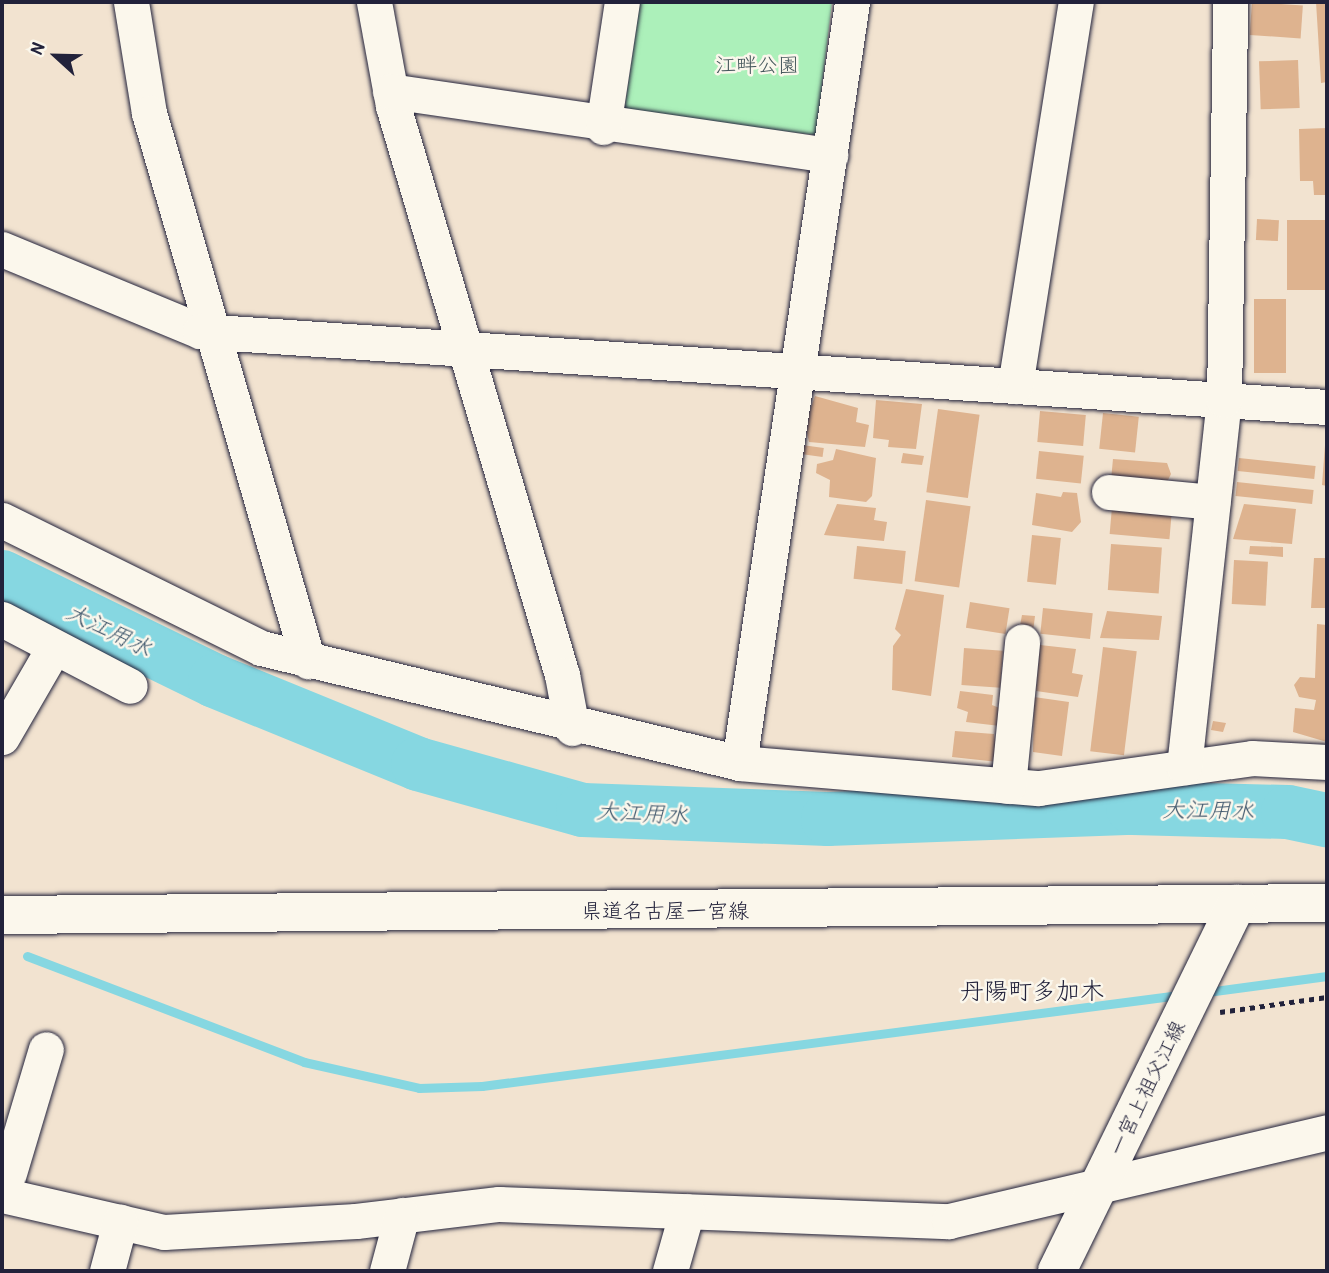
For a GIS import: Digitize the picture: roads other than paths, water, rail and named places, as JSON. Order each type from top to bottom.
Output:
[{"type":"main road","name":"県道名古屋一宮線","points":[[2,915],[1327,903]]},
{"type":"main road","name":"一宮上祖父江線","points":[[1057,1271],[1237,904]]},
{"type":"street","points":[[131,2],[149,113],[215,332],[308,661]]},
{"type":"street","points":[[374,2],[390,91],[468,353],[572,728]]},
{"type":"street","points":[[603,127],[622,2]]},
{"type":"street","points":[[739,763],[852,2]]},
{"type":"street","points":[[1015,386],[1076,2]]},
{"type":"street","points":[[1184,767],[1224,400],[1230,2]]},
{"type":"street","points":[[390,91],[603,127],[830,155]]},
{"type":"street","points":[[2,249],[215,332],[468,353],[1327,407]]},
{"type":"street","points":[[1109,492],[1213,502]]},
{"type":"street","points":[[2,520],[261,649],[572,728],[739,763],[1038,789],[1252,758],[1327,762]]},
{"type":"street","points":[[2,619],[53,649],[130,686]]},
{"type":"street","points":[[1008,786],[1022,642]]},
{"type":"street","points":[[2,737],[53,649]]},
{"type":"street","points":[[46,1049],[4,1178],[62,1208],[164,1232],[402,1216],[499,1204],[949,1221],[1327,1132]]},
{"type":"street","points":[[670,1271],[687,1211]]},
{"type":"street","points":[[387,1271],[402,1216]]},
{"type":"street","points":[[107,1271],[120,1222]]},
{"type":"waterway","name":"大江用水","points":[[2,577],[215,681],[418,764],[583,810],[828,819],[1133,808],[1288,812],[1327,820]]},
{"type":"waterway","points":[[27,956],[304,1062],[419,1088],[482,1086],[1179,995]]},
{"type":"waterway","points":[[1207,992],[1327,976]]},
{"type":"district","name":"丹陽町多加木","points":[[1032,991]]},
{"type":"park label","name":"江畔公園","points":[[757,65]]}]
